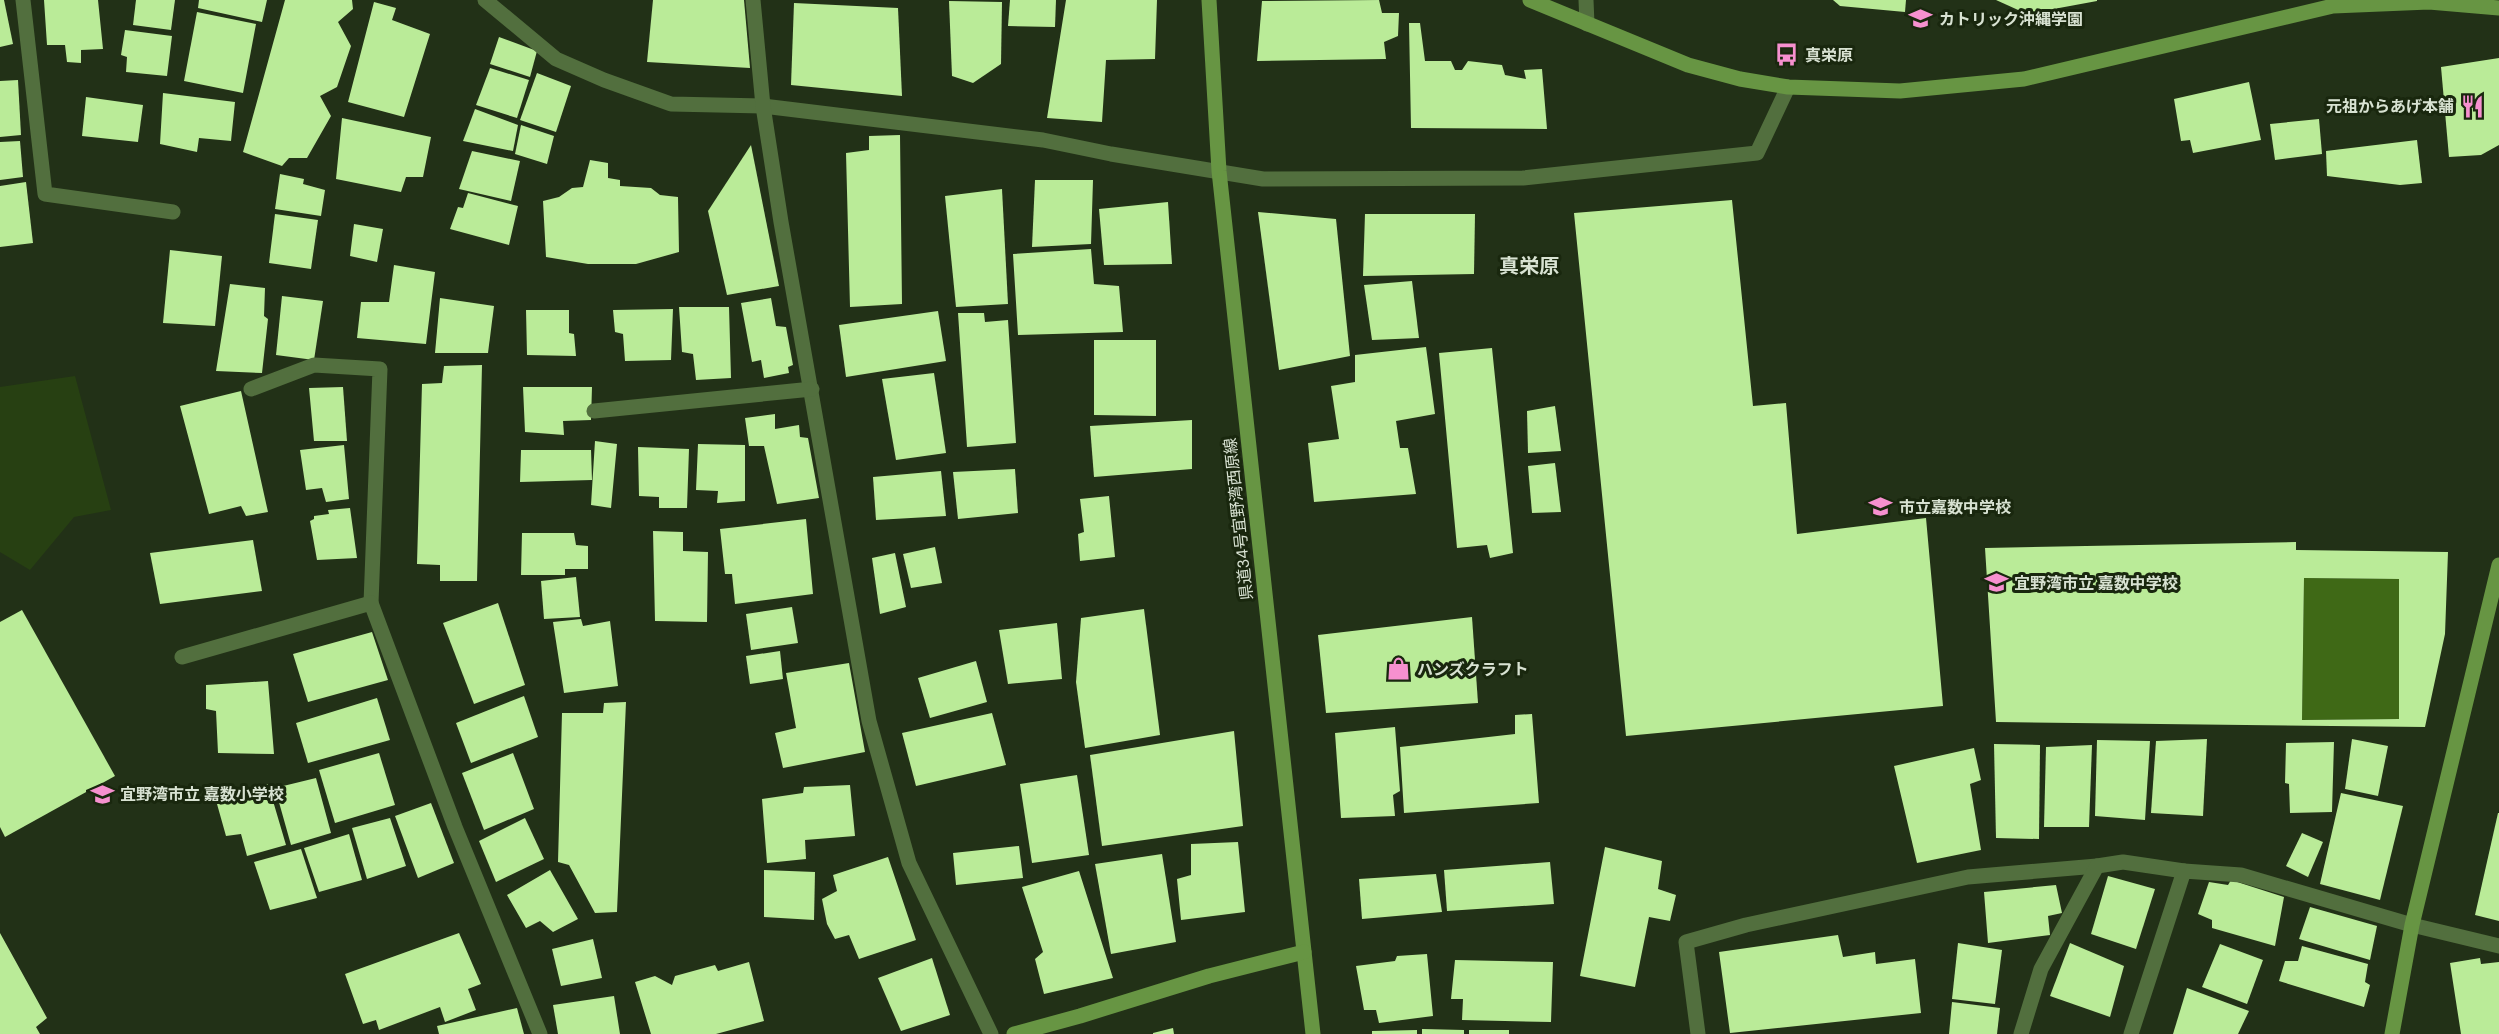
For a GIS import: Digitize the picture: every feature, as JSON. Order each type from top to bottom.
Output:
[{"type":"street","points":[[23,0],[45,194],[173,212]]},
{"type":"street","points":[[485,0],[556,59],[604,80],[671,104],[764,106],[1043,140],[1111,154],[1263,178],[1522,178],[1757,153],[1788,87]]},
{"type":"street","points":[[753,0],[764,106],[781,222],[869,720],[909,863],[990,1034]]},
{"type":"street","name":"県道34号宜野湾西原線","points":[[1209,0],[1219,171],[1313,1034]]},
{"type":"street","points":[[1530,0],[1688,65],[1740,79],[1788,87],[1900,92],[2024,79],[2333,6],[2429,2],[2499,8]]},
{"type":"street","points":[[1586,0],[1587,24]]},
{"type":"street","points":[[250,389],[314,365],[380,369],[371,603],[455,827],[540,1034]]},
{"type":"street","points":[[594,411],[812,389]]},
{"type":"street","points":[[2392,1034],[2412,925],[2499,565]]},
{"type":"street","points":[[182,657],[371,603]]},
{"type":"street","points":[[1698,1034],[1686,942],[1746,925],[1968,877],[2123,862],[2184,871],[2241,875],[2412,925],[2499,946]]},
{"type":"street","points":[[2021,1034],[2041,969],[2097,866]]},
{"type":"street","points":[[2131,1034],[2184,871]]},
{"type":"street","points":[[1014,1034],[1209,976],[1304,952]]},
{"type":"shaded area","points":[[75,376],[111,510],[74,517],[30,570],[0,552],[0,387]]},
{"type":"shaded area","points":[[2304,578],[2399,579],[2399,719],[2302,720]]},
{"type":"building","points":[[0,0],[4,0],[13,44],[0,47]]},
{"type":"building","points":[[44,0],[98,0],[103,49],[81,50],[81,63],[67,62],[65,45],[47,45]]},
{"type":"building","points":[[136,0],[175,0],[171,30],[133,25]]},
{"type":"building","points":[[199,0],[267,0],[262,22],[198,8]]},
{"type":"building","points":[[285,0],[352,0],[353,9],[338,22],[351,46],[337,87],[320,96],[331,116],[307,158],[289,158],[282,166],[243,152]]},
{"type":"building","points":[[653,0],[744,0],[750,68],[647,62]]},
{"type":"building","points":[[1010,0],[1056,0],[1055,27],[1008,26]]},
{"type":"building","points":[[1066,0],[1157,0],[1155,59],[1106,60],[1102,122],[1047,118]]},
{"type":"building","points":[[1379,0],[1382,13],[1399,13],[1398,36],[1384,42],[1386,59],[1257,61],[1262,1]]},
{"type":"building","points":[[1833,0],[1906,0],[1905,12],[1840,6]]},
{"type":"building","points":[[1996,0],[2097,0],[2097,1],[2027,14]]},
{"type":"building","points":[[949,1],[1002,2],[1001,64],[973,83],[952,76]]},
{"type":"building","points":[[374,2],[396,8],[392,20],[430,34],[404,117],[348,102]]},
{"type":"building","points":[[794,3],[898,8],[902,96],[791,85]]},
{"type":"building","points":[[197,12],[256,24],[243,93],[184,81]]},
{"type":"building","points":[[1409,23],[1420,23],[1425,61],[1451,61],[1455,70],[1462,70],[1468,61],[1502,65],[1505,75],[1526,79],[1524,70],[1542,69],[1547,129],[1411,128]]},
{"type":"building","points":[[125,30],[172,36],[167,76],[126,72],[127,57],[121,55]]},
{"type":"building","points":[[499,37],[537,51],[530,77],[490,64]]},
{"type":"building","name":"元祖からあげ本舗","points":[[2499,58],[2499,145],[2481,155],[2449,157],[2441,67]]},
{"type":"building","points":[[490,68],[529,80],[517,118],[476,105]]},
{"type":"building","points":[[537,73],[571,86],[556,132],[520,120]]},
{"type":"building","points":[[18,80],[21,135],[0,137],[0,81]]},
{"type":"building","points":[[2249,82],[2261,140],[2193,153],[2190,140],[2181,141],[2174,99]]},
{"type":"building","points":[[163,93],[235,102],[231,141],[199,138],[197,152],[160,144]]},
{"type":"building","points":[[86,97],[143,105],[138,142],[82,136]]},
{"type":"building","points":[[475,109],[518,125],[513,151],[463,141]]},
{"type":"building","points":[[342,118],[431,137],[423,177],[406,177],[401,192],[336,179]]},
{"type":"building","points":[[2319,119],[2322,154],[2275,160],[2270,124]]},
{"type":"building","points":[[521,125],[554,136],[547,164],[515,154]]},
{"type":"building","points":[[900,135],[902,304],[850,307],[846,153],[869,150],[869,136]]},
{"type":"building","points":[[2417,140],[2422,183],[2400,185],[2327,176],[2326,151]]},
{"type":"building","points":[[20,141],[23,177],[0,180],[0,142]]},
{"type":"building","points":[[751,145],[779,286],[727,295],[708,211]]},
{"type":"building","points":[[472,151],[520,161],[511,201],[459,189]]},
{"type":"building","points":[[590,160],[608,163],[608,178],[620,180],[620,186],[651,188],[660,195],[678,197],[679,252],[636,264],[588,264],[546,257],[543,201],[559,197],[572,188],[583,187]]},
{"type":"building","points":[[280,174],[304,179],[303,184],[325,190],[321,216],[275,209]]},
{"type":"building","points":[[1035,180],[1093,180],[1091,244],[1032,247]]},
{"type":"building","points":[[26,182],[33,243],[0,247],[0,186]]},
{"type":"building","points":[[1002,189],[1008,304],[956,307],[945,196]]},
{"type":"building","points":[[468,193],[518,206],[509,245],[450,229],[458,207],[463,208]]},
{"type":"building","points":[[1732,200],[1753,406],[1786,403],[1797,534],[1926,518],[1943,706],[1626,736],[1574,213]]},
{"type":"building","points":[[1168,202],[1172,264],[1104,265],[1099,209]]},
{"type":"building","points":[[1258,212],[1336,219],[1350,356],[1279,370]]},
{"type":"building","points":[[275,214],[318,220],[311,269],[269,263]]},
{"type":"building","points":[[1365,214],[1475,214],[1474,274],[1363,276]]},
{"type":"building","points":[[354,224],[383,229],[377,262],[350,256]]},
{"type":"building","points":[[1091,249],[1094,284],[1119,286],[1123,332],[1018,335],[1013,254]]},
{"type":"building","points":[[170,250],[222,256],[215,326],[163,323]]},
{"type":"building","points":[[394,265],[435,272],[426,344],[357,338],[361,302],[389,302]]},
{"type":"building","points":[[1412,281],[1419,338],[1372,340],[1364,285]]},
{"type":"building","points":[[230,284],[265,288],[264,316],[268,319],[262,373],[216,371]]},
{"type":"building","points":[[282,296],[323,301],[314,360],[276,355]]},
{"type":"building","points":[[440,298],[494,306],[488,353],[435,353]]},
{"type":"building","points":[[771,298],[776,326],[786,327],[793,365],[788,367],[789,373],[764,378],[761,360],[752,362],[741,303]]},
{"type":"building","points":[[679,307],[729,307],[731,378],[696,380],[693,354],[682,352]]},
{"type":"building","points":[[673,309],[671,360],[625,361],[623,334],[615,332],[613,310]]},
{"type":"building","points":[[526,310],[569,310],[569,333],[574,334],[576,356],[527,355]]},
{"type":"building","points":[[938,311],[946,361],[846,377],[839,325]]},
{"type":"building","points":[[958,313],[984,313],[985,322],[1008,320],[1016,443],[967,447]]},
{"type":"building","points":[[1094,340],[1156,340],[1156,416],[1094,415]]},
{"type":"building","points":[[1426,347],[1435,414],[1396,421],[1400,448],[1408,448],[1416,494],[1314,502],[1308,443],[1339,439],[1331,386],[1355,382],[1355,355]]},
{"type":"building","points":[[1492,348],[1513,553],[1490,558],[1487,545],[1457,548],[1439,353]]},
{"type":"building","points":[[482,365],[477,581],[440,581],[440,565],[417,564],[422,384],[442,383],[444,366]]},
{"type":"building","points":[[934,373],[946,453],[896,460],[882,379]]},
{"type":"building","points":[[343,387],[347,441],[314,441],[309,388]]},
{"type":"building","points":[[523,387],[592,387],[591,420],[563,421],[564,435],[525,432]]},
{"type":"building","points":[[241,391],[268,512],[246,516],[241,506],[209,514],[180,406]]},
{"type":"building","points":[[1555,406],[1561,451],[1528,453],[1527,411]]},
{"type":"building","points":[[775,414],[775,429],[799,425],[800,437],[808,438],[819,498],[777,504],[764,446],[749,446],[745,418]]},
{"type":"building","points":[[1192,420],[1192,469],[1094,477],[1090,426]]},
{"type":"building","points":[[595,441],[617,444],[611,508],[591,505]]},
{"type":"building","points":[[698,444],[745,445],[745,501],[717,503],[718,491],[696,490]]},
{"type":"building","points":[[344,445],[349,499],[326,502],[322,488],[306,490],[300,450]]},
{"type":"building","points":[[638,447],[689,449],[687,508],[659,508],[659,497],[639,496]]},
{"type":"building","points":[[521,450],[591,450],[592,480],[520,482]]},
{"type":"building","points":[[1555,463],[1561,512],[1532,513],[1528,466]]},
{"type":"building","points":[[1015,469],[1018,513],[958,519],[953,472]]},
{"type":"building","points":[[941,471],[946,516],[876,520],[873,477]]},
{"type":"building","points":[[1109,496],[1115,557],[1080,561],[1078,534],[1084,532],[1080,499]]},
{"type":"building","points":[[350,508],[357,558],[317,560],[310,521],[314,519],[314,516],[329,514],[328,510]]},
{"type":"building","points":[[806,519],[813,594],[735,604],[732,574],[725,574],[720,529]]},
{"type":"building","points":[[653,531],[683,532],[683,551],[708,552],[707,622],[655,621]]},
{"type":"building","points":[[522,533],[574,533],[576,545],[588,546],[588,569],[565,569],[565,575],[521,575]]},
{"type":"building","points":[[253,540],[262,591],[160,604],[150,553]]},
{"type":"building","points":[[2296,542],[2296,550],[2448,552],[2445,634],[2425,727],[1996,722],[1985,548]],"holes":[[[2304,578],[2399,579],[2399,719],[2302,720]]]},
{"type":"building","points":[[935,547],[942,583],[911,588],[903,554]]},
{"type":"building","points":[[895,553],[906,607],[880,614],[872,558]]},
{"type":"building","points":[[576,577],[580,617],[544,619],[541,581]]},
{"type":"building","points":[[498,603],[525,685],[474,704],[443,623]]},
{"type":"building","points":[[792,607],[798,643],[751,650],[746,614]]},
{"type":"building","points":[[1144,609],[1160,735],[1085,748],[1076,682],[1081,618]]},
{"type":"building","points":[[22,610],[115,776],[5,837],[0,827],[0,622]]},
{"type":"building","name":"ハンズクラフト","points":[[1472,617],[1478,703],[1326,713],[1318,635]]},
{"type":"building","points":[[581,619],[583,626],[610,621],[618,686],[564,693],[553,622]]},
{"type":"building","points":[[1057,623],[1062,679],[1008,684],[999,630]]},
{"type":"building","points":[[372,632],[388,680],[308,702],[293,654]]},
{"type":"building","points":[[780,651],[783,679],[750,684],[746,656]]},
{"type":"building","points":[[976,661],[987,702],[930,718],[918,678]]},
{"type":"building","points":[[849,663],[865,752],[783,768],[775,733],[796,728],[786,673]]},
{"type":"building","points":[[268,681],[274,754],[218,753],[216,711],[206,709],[206,685]]},
{"type":"building","points":[[524,696],[538,737],[471,763],[456,723]]},
{"type":"building","points":[[377,698],[390,740],[308,763],[296,723]]},
{"type":"building","points":[[626,702],[617,912],[595,913],[569,865],[558,862],[562,713],[603,713],[604,703]]},
{"type":"building","points":[[992,713],[1006,765],[916,786],[902,733]]},
{"type":"building","points":[[1532,714],[1539,803],[1404,813],[1400,747],[1515,734],[1515,715]]},
{"type":"building","points":[[1395,727],[1400,791],[1393,795],[1395,816],[1341,818],[1335,733]]},
{"type":"building","points":[[1234,731],[1243,826],[1102,846],[1090,755]]},
{"type":"building","points":[[2207,739],[2203,816],[2151,813],[2156,741]]},
{"type":"building","points":[[2352,739],[2388,746],[2378,796],[2345,789]]},
{"type":"building","points":[[2097,740],[2150,741],[2145,820],[2095,816]]},
{"type":"building","points":[[2334,742],[2332,812],[2290,813],[2289,784],[2285,783],[2286,743]]},
{"type":"building","points":[[1994,744],[2040,745],[2039,839],[1996,838]]},
{"type":"building","points":[[2092,745],[2089,827],[2044,827],[2046,747]]},
{"type":"building","points":[[1974,748],[1981,780],[1970,784],[1981,850],[1917,863],[1894,766]]},
{"type":"building","points":[[379,753],[395,805],[335,823],[319,770]]},
{"type":"building","points":[[513,753],[534,809],[484,830],[462,773]]},
{"type":"building","points":[[1077,775],[1089,855],[1032,863],[1020,784]]},
{"type":"building","points":[[316,778],[331,833],[291,845],[275,788]]},
{"type":"building","points":[[268,784],[286,845],[247,856],[241,834],[226,836],[217,804],[230,796]]},
{"type":"building","points":[[850,785],[855,836],[805,840],[806,859],[767,863],[762,799],[803,793],[804,787]]},
{"type":"building","points":[[2341,793],[2403,806],[2380,900],[2320,884]]},
{"type":"building","points":[[431,803],[454,863],[418,878],[395,816]]},
{"type":"building","points":[[2499,813],[2499,921],[2475,915]]},
{"type":"building","points":[[390,818],[406,866],[367,879],[352,828]]},
{"type":"building","points":[[525,818],[544,859],[496,882],[479,841]]},
{"type":"building","points":[[2302,833],[2323,842],[2308,877],[2286,866]]},
{"type":"building","points":[[349,834],[362,880],[319,892],[304,848]]},
{"type":"building","points":[[1238,842],[1245,912],[1181,920],[1177,879],[1191,875],[1191,844]]},
{"type":"building","points":[[1019,846],[1023,878],[956,885],[953,853]]},
{"type":"building","points":[[1605,847],[1662,861],[1658,889],[1676,895],[1670,921],[1649,917],[1635,987],[1580,976]]},
{"type":"building","points":[[301,849],[317,898],[270,910],[254,862]]},
{"type":"building","points":[[1162,854],[1176,942],[1111,954],[1095,864]]},
{"type":"building","points":[[888,857],[916,940],[859,959],[849,935],[835,939],[827,924],[822,899],[837,891],[833,875]]},
{"type":"building","points":[[1550,862],[1554,904],[1447,911],[1444,870]]},
{"type":"building","points":[[550,870],[578,919],[553,932],[540,921],[526,928],[507,895]]},
{"type":"building","points":[[764,870],[815,872],[814,920],[764,917]]},
{"type":"building","points":[[1079,871],[1113,978],[1044,994],[1035,959],[1043,952],[1022,887]]},
{"type":"building","points":[[1436,874],[1442,912],[1362,919],[1359,879]]},
{"type":"building","points":[[2108,876],[2155,889],[2136,949],[2091,934]]},
{"type":"building","points":[[2231,880],[2284,897],[2275,946],[2212,928],[2212,920],[2198,914],[2209,882],[2228,885]]},
{"type":"building","points":[[2056,885],[2062,913],[2048,916],[2050,935],[1988,943],[1984,892]]},
{"type":"building","points":[[2310,907],[2377,926],[2370,960],[2299,939]]},
{"type":"building","points":[[0,933],[47,1018],[36,1027],[40,1034],[0,1034]]},
{"type":"building","points":[[459,933],[481,984],[468,989],[476,1010],[445,1022],[440,1007],[379,1030],[376,1020],[363,1024],[345,974]]},
{"type":"building","points":[[1838,935],[1843,957],[1875,952],[1876,964],[1915,959],[1921,1013],[1730,1033],[1719,952]]},
{"type":"building","points":[[593,939],[602,978],[561,986],[552,949]]},
{"type":"building","points":[[1958,943],[2002,950],[1995,1004],[1952,999]]},
{"type":"building","points":[[2070,943],[2124,966],[2110,1017],[2050,996]]},
{"type":"building","points":[[2220,944],[2263,960],[2247,1004],[2202,987]]},
{"type":"building","points":[[2302,946],[2368,964],[2365,982],[2370,985],[2364,1007],[2279,981],[2285,961],[2298,961]]},
{"type":"building","points":[[1427,954],[1433,1016],[1379,1023],[1376,1010],[1364,1010],[1356,966],[1395,961],[1397,956]]},
{"type":"building","points":[[932,958],[950,1015],[901,1031],[878,978]]},
{"type":"building","points":[[2480,958],[2481,964],[2499,962],[2499,1034],[2461,1034],[2450,963]]},
{"type":"building","points":[[1455,960],[1553,962],[1551,1022],[1462,1020],[1463,999],[1451,999]]},
{"type":"building","points":[[749,962],[764,1021],[716,1034],[651,1034],[635,982],[655,976],[672,985],[675,976],[715,965],[718,971]]},
{"type":"building","points":[[2187,988],[2249,1011],[2238,1034],[2173,1034]]},
{"type":"building","points":[[614,996],[620,1034],[558,1034],[553,1005]]},
{"type":"building","points":[[1952,1002],[2000,1008],[1997,1034],[1949,1034]]},
{"type":"building","points":[[517,1008],[524,1034],[439,1034],[437,1026]]},
{"type":"building","points":[[1173,1028],[1174,1034],[1153,1034],[1153,1033]]},
{"type":"building","points":[[1422,1029],[1464,1030],[1464,1034],[1422,1034]]},
{"type":"building","points":[[1417,1030],[1417,1034],[1372,1034],[1372,1031]]},
{"type":"building","points":[[1469,1030],[1509,1030],[1509,1034],[1469,1034]]},
{"type":"place","name":"カトリック沖縄学園","points":[[1921,19]]},
{"type":"place","name":"真栄原","points":[[1787,55]]},
{"type":"place","name":"元祖からあげ本舗","points":[[2472,106]]},
{"type":"place","name":"市立嘉数中学校","points":[[1881,507]]},
{"type":"place","name":"宜野湾市立 嘉数中学校","points":[[1996,583]]},
{"type":"place","name":"ハンズクラフト","points":[[1399,669]]},
{"type":"place","name":"宜野湾市立 嘉数小学校","points":[[102,794]]},
{"type":"district","name":"真栄原","points":[[1529,266]]}]
